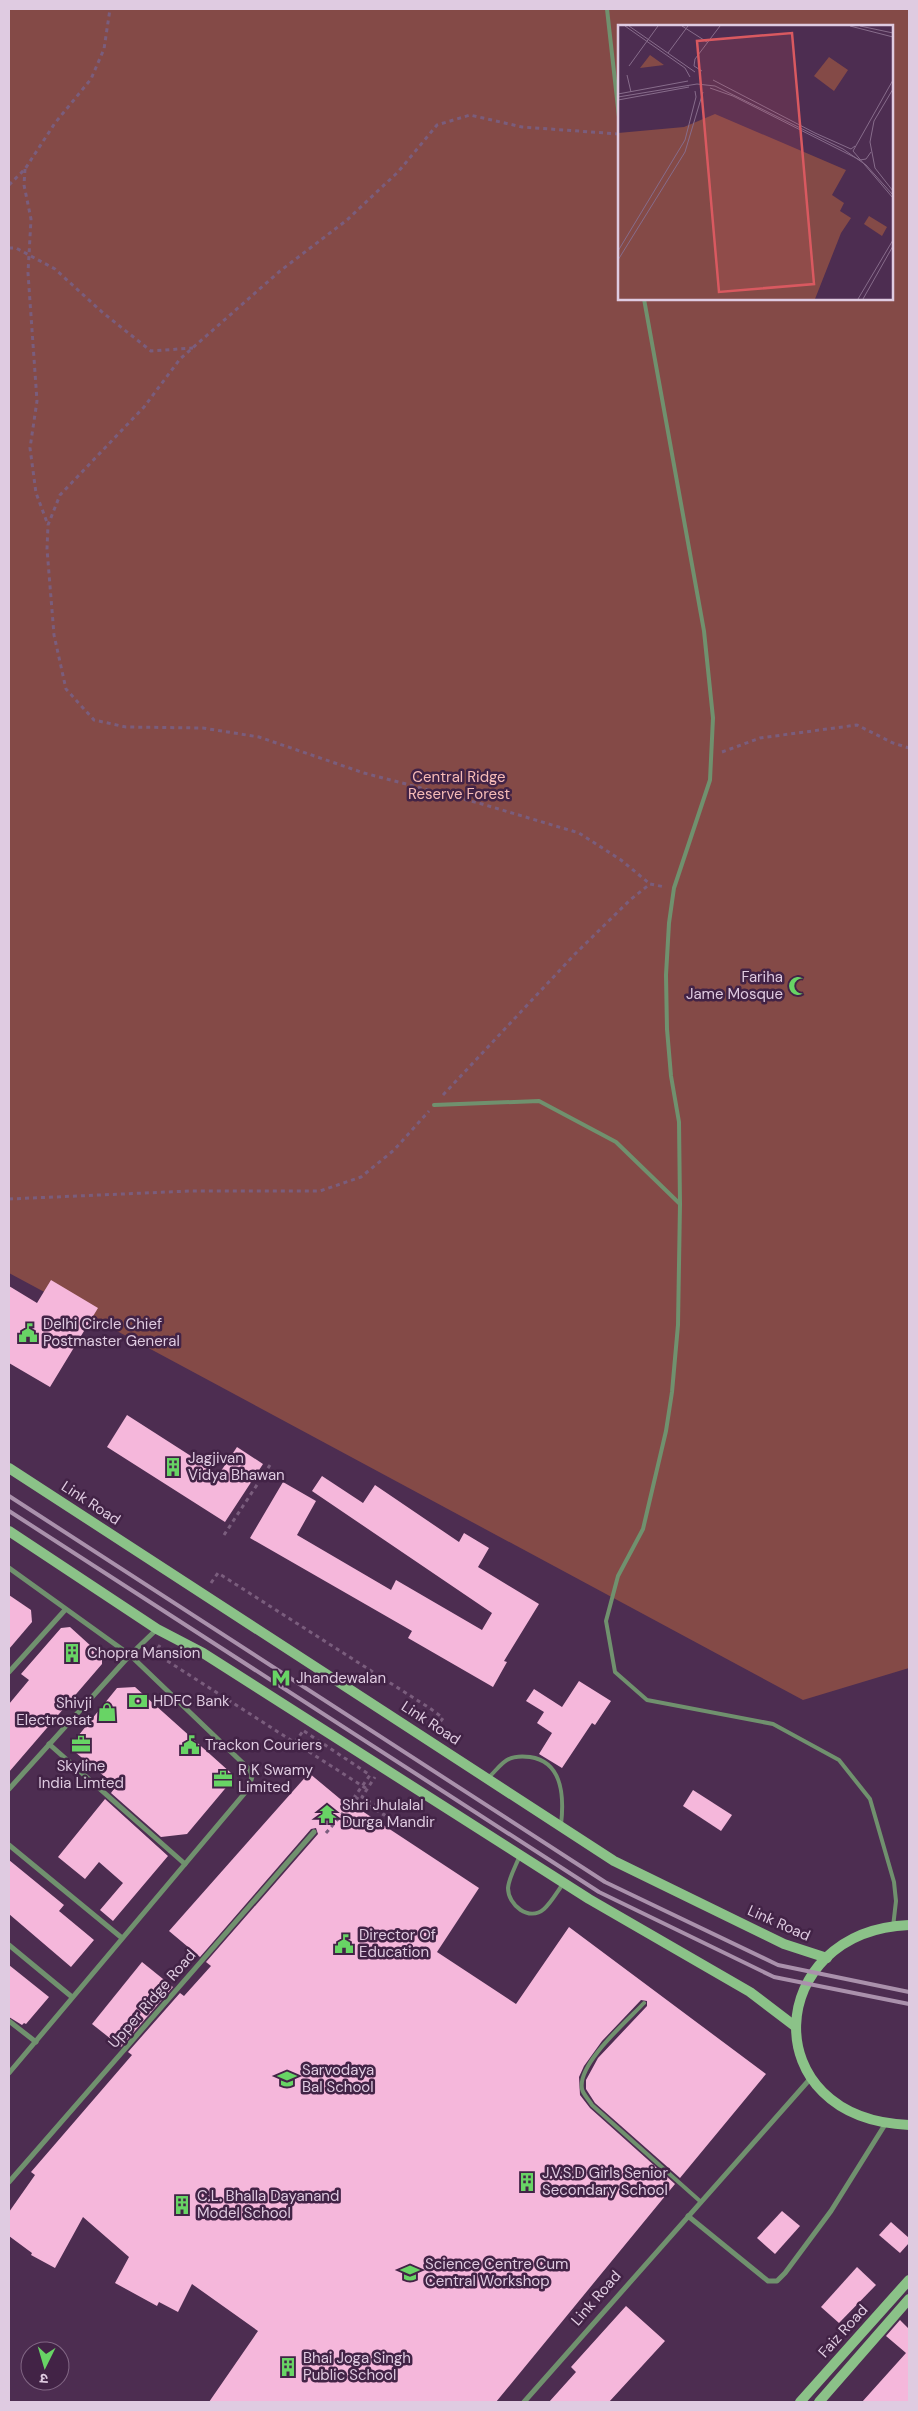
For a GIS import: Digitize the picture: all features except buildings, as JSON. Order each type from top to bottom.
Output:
[{"type":"main road","name":"Link Road","points":[[9,1468],[614,1860],[784,1944],[827,1958]]},
{"type":"main road","points":[[9,1531],[157,1629],[203,1653],[520,1855],[750,1992],[796,2027]]},
{"type":"main road","points":[[904,1924],[863,1936],[827,1958],[813,1972],[803,1989],[796,2027],[799,2054],[810,2079],[818,2089],[834,2102],[858,2114],[909,2130]]},
{"type":"main road","points":[[891,2123],[909,2125]]},
{"type":"main road","name":"Faiz Road","points":[[800,2402],[909,2280]]},
{"type":"main road","points":[[834,2402],[822,2399],[878,2332],[909,2299]]},
{"type":"street","points":[[9,1568],[130,1655],[250,1770],[252,1776],[249,1788],[9,2073]]},
{"type":"street","points":[[9,1672],[65,1610]]},
{"type":"street","points":[[9,1789],[130,1655],[157,1629]]},
{"type":"street","points":[[49,1744],[185,1864]]},
{"type":"street","name":"Upper Ridge Road","points":[[9,2182],[314,1832]]},
{"type":"street","points":[[9,1845],[122,1938]]},
{"type":"street","points":[[9,1945],[72,1997]]},
{"type":"street","points":[[9,2021],[36,2042]]},
{"type":"street","name":"Link Road","points":[[524,2402],[810,2079]]},
{"type":"street","points":[[688,2216],[768,2281],[777,2281],[785,2274],[831,2211],[891,2123]]},
{"type":"lane","points":[[608,9],[618,107]]},
{"type":"lane","points":[[644,300],[704,631],[713,718],[710,780],[674,888],[669,922],[666,975],[667,1029],[671,1076],[679,1122],[680,1204],[678,1325],[672,1392],[666,1431],[643,1530],[618,1576],[606,1621],[616,1672],[647,1700],[773,1724],[839,1760],[870,1799],[894,1882],[896,1901],[904,1924]]},
{"type":"lane","points":[[434,1105],[539,1101],[616,1142],[680,1204]]},
{"type":"lane","points":[[488,1778],[508,1759],[520,1756],[533,1757],[546,1763],[560,1780],[563,1808],[561,1826]]},
{"type":"lane","points":[[520,1855],[508,1886],[511,1901],[519,1910],[533,1914],[540,1912],[564,1882]]},
{"type":"lane","points":[[644,2003],[603,2046],[586,2069],[582,2079],[582,2090],[592,2105],[701,2202]]},
{"type":"path","points":[[9,185],[25,169],[55,123],[91,80],[104,49],[110,9]]},
{"type":"path","points":[[618,134],[522,127],[470,115],[437,125],[398,172],[348,220],[280,271],[180,359],[144,407],[60,495],[48,525],[47,549],[54,635],[66,689],[94,720],[126,726],[202,728],[259,737],[364,773],[482,804],[579,833],[621,860],[650,884],[674,888]]},
{"type":"path","points":[[25,169],[24,185],[31,219],[28,273],[37,401],[30,448],[36,493],[48,525]]},
{"type":"path","points":[[9,248],[16,248],[55,269],[102,312],[151,351],[193,348]]},
{"type":"path","points":[[710,765],[724,750],[760,738],[857,725],[893,743],[909,748]]},
{"type":"path","points":[[9,1199],[190,1191],[320,1191],[361,1177],[394,1150],[460,1074],[575,954],[630,900],[650,884]]},
{"type":"path","points":[[224,1535],[270,1465]]},
{"type":"path","points":[[204,1594],[218,1573],[431,1710],[443,1718],[428,1739]]},
{"type":"path","points":[[166,1658],[367,1789]]},
{"type":"path","points":[[295,1742],[304,1730],[370,1775],[355,1798],[321,1838],[314,1832]]},
{"type":"path","points":[[355,1798],[384,1815],[386,1812],[362,1797],[381,1767]]},
{"type":"green space","name":"Central Ridge Reserve Forest","points":[[9,9],[909,9],[909,1668],[803,1700],[9,1273]]},
{"type":"railway","points":[[9,1496],[605,1882],[778,1965],[909,1992]]},
{"type":"railway","points":[[9,1511],[599,1892],[774,1977],[909,2004]]},
{"type":"place","name":"Fariha Jame Mosque","points":[[798,986]]},
{"type":"place","name":"Delhi Circle Chief Postmaster General","points":[[28,1333]]},
{"type":"place","name":"Jagjivan Vidya Bhawan","points":[[173,1467]]},
{"type":"place","name":"Chopra Mansion","points":[[72,1653]]},
{"type":"place","name":"Jhandewalan","points":[[281,1678]]},
{"type":"place","name":"HDFC Bank","points":[[138,1701]]},
{"type":"place","name":"Shivji Electrostat","points":[[107,1712]]},
{"type":"place","name":"Skyline India Limted","points":[[81,1744]]},
{"type":"place","name":"Trackon Couriers","points":[[190,1745]]},
{"type":"place","name":"R K Swamy Limited","points":[[223,1779]]},
{"type":"place","name":"Shri Jhulalal Durga Mandir","points":[[327,1814]]},
{"type":"place","name":"Director Of Education","points":[[344,1944]]},
{"type":"place","name":"Sarvodaya Bal School","points":[[287,2079]]},
{"type":"place","name":"J.V.S.D Girls Senior Secondary School","points":[[527,2182]]},
{"type":"place","name":"C.L. Bhalla Dayanand Model School","points":[[182,2205]]},
{"type":"place","name":"Science Centre Cum Central Workshop","points":[[410,2273]]},
{"type":"place","name":"Bhai Joga Singh Public School","points":[[288,2367]]}]
